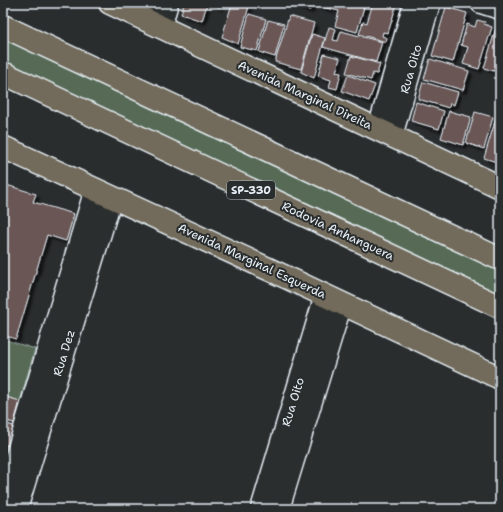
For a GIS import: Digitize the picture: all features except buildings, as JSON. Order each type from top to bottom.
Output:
[{"type":"main road","name":"Avenida Marginal Direita","points":[[110,3],[153,17],[385,133],[500,187]]},
{"type":"main road","points":[[3,26],[500,260]]},
{"type":"main road","name":"Rodovia Anhanguera","points":[[3,73],[500,307]]},
{"type":"main road","name":"Avenida Marginal Esquerda","points":[[3,147],[334,299],[500,378]]},
{"type":"street","points":[[153,17],[168,3]]},
{"type":"street","name":"Rua Oito","points":[[385,133],[414,3]]},
{"type":"street","name":"Rua Oito","points":[[385,133],[430,3]]},
{"type":"street","points":[[482,3],[500,9]]},
{"type":"street","name":"Rua Dez","points":[[3,499],[104,193]]},
{"type":"street","name":"Rua Dez","points":[[17,509],[104,193]]},
{"type":"street","name":"Rua Oito","points":[[262,509],[334,299]]},
{"type":"street","name":"Rua Oito","points":[[279,509],[334,299]]},
{"type":"green space","points":[[3,35],[500,269],[500,297],[3,64]]},
{"type":"green space","points":[[3,339],[35,349],[20,401],[3,396]]}]
